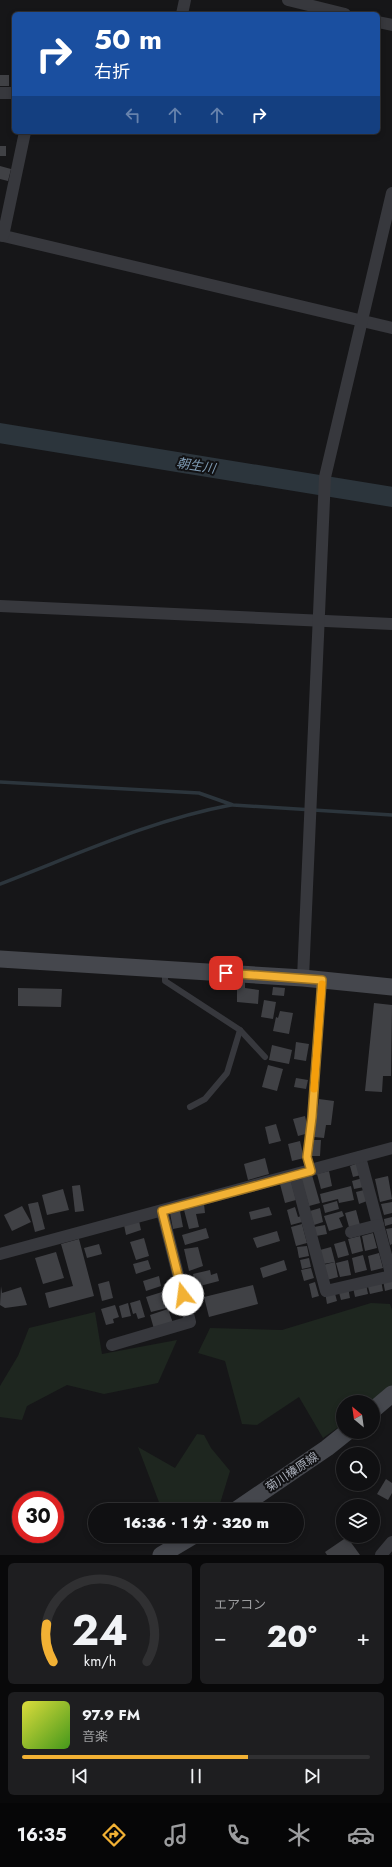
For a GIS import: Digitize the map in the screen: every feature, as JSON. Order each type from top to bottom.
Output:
[{"type":"street","points":[[182,12],[185,0]]},
{"type":"street","points":[[288,0],[337,12]]},
{"type":"street","points":[[380,22],[392,25]]},
{"type":"street","points":[[0,93],[12,93]]},
{"type":"street","points":[[25,134],[1,236],[392,328]]},
{"type":"street","points":[[303,978],[325,477],[392,193]]},
{"type":"street","points":[[0,606],[392,624]]},
{"type":"street","points":[[0,960],[303,978],[392,987]]},
{"type":"street","points":[[0,1254],[392,1148]]},
{"type":"street","points":[[295,1175],[326,1291],[391,1276],[391,1270],[360,1157]]},
{"type":"street","points":[[112,1345],[190,1322],[162,1211]]},
{"type":"street","points":[[351,1232],[378,1225]]},
{"type":"street","points":[[380,1404],[392,1394]]},
{"type":"street","name":"菊川榛原線","points":[[246,1503],[338,1439]]},
{"type":"street","points":[[381,1555],[392,1542]]},
{"type":"street","points":[[161,1555],[181,1543]]},
{"type":"lane","points":[[165,969],[164,981],[240,1030],[265,1056]]},
{"type":"lane","points":[[311,1171],[307,1157],[312,1117],[322,980]]},
{"type":"lane","points":[[190,1107],[205,1099],[227,1073],[240,1030]]},
{"type":"shaded area","points":[[371,1303],[390,1304],[392,1310],[392,1387],[380,1396],[380,1395],[336,1395],[336,1429],[323,1438],[299,1397],[257,1425],[242,1424],[225,1361],[198,1353],[210,1328],[282,1330]]},
{"type":"shaded area","points":[[95,1312],[102,1354],[177,1340],[158,1383],[104,1394],[67,1385],[27,1406],[22,1420],[0,1417],[0,1386],[18,1356],[29,1328]]},
{"type":"shaded area","points":[[197,1434],[204,1435],[211,1448],[230,1471],[220,1503],[159,1503],[138,1447],[175,1468]]},
{"type":"building","points":[[0,75],[9,75],[9,86],[0,86]]},
{"type":"building","points":[[0,146],[6,146],[6,156],[0,156]]},
{"type":"building","points":[[0,166],[11,169],[8,181],[0,179]]},
{"type":"building","points":[[234,980],[245,982],[245,988],[259,990],[258,1004],[237,1002],[237,990],[234,990]]},
{"type":"building","points":[[273,987],[285,988],[284,996],[272,995]]},
{"type":"building","points":[[18,988],[62,989],[61,1007],[18,1006]]},
{"type":"building","points":[[264,1000],[276,1002],[273,1019],[261,1017]]},
{"type":"building","points":[[374,1003],[392,1005],[391,1076],[383,1076],[382,1092],[365,1091]]},
{"type":"building","points":[[280,1011],[293,1013],[289,1034],[273,1031],[276,1017],[278,1018]]},
{"type":"building","points":[[296,1042],[309,1044],[306,1061],[294,1059]]},
{"type":"building","points":[[272,1045],[292,1050],[289,1064],[269,1060]]},
{"type":"building","points":[[268,1065],[283,1069],[277,1091],[262,1087]]},
{"type":"building","points":[[296,1078],[308,1080],[306,1089],[294,1087]]},
{"type":"building","points":[[319,1099],[334,1101],[331,1125],[326,1125],[324,1138],[314,1137]]},
{"type":"building","points":[[305,1116],[309,1133],[298,1136],[293,1119]]},
{"type":"building","points":[[276,1124],[281,1141],[269,1144],[265,1127]]},
{"type":"building","points":[[314,1140],[321,1140],[320,1156],[312,1156]]},
{"type":"building","points":[[300,1141],[304,1158],[292,1161],[288,1144]]},
{"type":"building","points":[[265,1158],[269,1174],[248,1180],[244,1164]]},
{"type":"building","points":[[358,1163],[361,1175],[353,1177],[350,1166]]},
{"type":"building","points":[[329,1171],[332,1186],[321,1189],[317,1174]]},
{"type":"building","points":[[312,1175],[320,1203],[309,1206],[301,1178]]},
{"type":"building","points":[[388,1176],[392,1199],[380,1202],[375,1179]]},
{"type":"building","points":[[363,1178],[364,1187],[354,1189],[352,1181]]},
{"type":"building","points":[[291,1181],[296,1200],[285,1203],[280,1184]]},
{"type":"building","points":[[80,1185],[84,1211],[75,1212],[72,1186]]},
{"type":"building","points":[[351,1186],[354,1200],[339,1203],[338,1199],[322,1203],[320,1194]]},
{"type":"building","points":[[63,1189],[69,1210],[47,1215],[42,1195]]},
{"type":"building","points":[[364,1190],[367,1201],[359,1204],[356,1192]]},
{"type":"building","points":[[337,1201],[339,1209],[325,1213],[323,1205]]},
{"type":"building","points":[[38,1202],[45,1229],[35,1232],[28,1204]]},
{"type":"building","points":[[392,1202],[392,1213],[384,1215],[381,1204]]},
{"type":"building","points":[[204,1204],[205,1213],[196,1214],[199,1227],[189,1229],[184,1210]]},
{"type":"building","points":[[22,1206],[31,1222],[12,1231],[4,1215]]},
{"type":"building","points":[[269,1207],[272,1215],[251,1220],[249,1212]]},
{"type":"building","points":[[295,1207],[298,1217],[301,1216],[302,1222],[291,1225],[287,1210]]},
{"type":"building","points":[[320,1208],[323,1222],[314,1225],[310,1211]]},
{"type":"building","points":[[356,1210],[360,1225],[349,1227],[345,1213]]},
{"type":"building","points":[[180,1211],[183,1227],[173,1229],[170,1213]]},
{"type":"building","points":[[342,1211],[344,1216],[339,1218],[343,1227],[329,1231],[324,1216]]},
{"type":"building","points":[[392,1217],[392,1224],[385,1226],[384,1219]]},
{"type":"building","points":[[139,1221],[141,1230],[126,1235],[124,1225]]},
{"type":"building","points":[[302,1224],[307,1243],[296,1246],[291,1227]]},
{"type":"building","points":[[325,1225],[327,1234],[316,1236],[314,1227]]},
{"type":"building","points":[[206,1228],[209,1238],[185,1245],[182,1235]]},
{"type":"building","points":[[392,1228],[392,1244],[390,1245],[386,1229]]},
{"type":"building","points":[[277,1231],[280,1241],[257,1248],[253,1238]]},
{"type":"building","points":[[373,1233],[377,1248],[365,1251],[362,1236]]},
{"type":"building","points":[[360,1236],[363,1251],[352,1254],[348,1239]]},
{"type":"building","points":[[144,1238],[149,1256],[136,1260],[130,1242]]},
{"type":"building","points":[[79,1239],[94,1296],[49,1308],[45,1293],[73,1286],[61,1244]]},
{"type":"building","points":[[345,1241],[349,1255],[338,1258],[334,1244]]},
{"type":"building","points":[[99,1244],[102,1254],[87,1258],[84,1248]]},
{"type":"building","points":[[307,1246],[309,1256],[299,1258],[297,1247]]},
{"type":"building","points":[[198,1247],[203,1266],[189,1271],[184,1249]]},
{"type":"building","points":[[331,1247],[335,1262],[323,1264],[320,1250]]},
{"type":"building","points":[[56,1252],[64,1278],[43,1284],[35,1258]]},
{"type":"building","points":[[379,1253],[383,1268],[371,1271],[368,1256]]},
{"type":"building","points":[[363,1255],[367,1270],[355,1273],[352,1258]]},
{"type":"building","points":[[309,1258],[311,1267],[302,1269],[300,1260]]},
{"type":"building","points":[[148,1260],[151,1269],[136,1274],[133,1264]]},
{"type":"building","points":[[284,1260],[287,1270],[263,1278],[260,1268]]},
{"type":"building","points":[[348,1260],[351,1275],[340,1277],[336,1263]]},
{"type":"building","points":[[335,1262],[338,1277],[327,1280],[323,1265]]},
{"type":"building","points":[[311,1268],[314,1278],[304,1281],[301,1270]]},
{"type":"building","points":[[210,1270],[211,1275],[217,1273],[219,1281],[196,1287],[193,1274]]},
{"type":"building","points":[[159,1276],[161,1286],[146,1291],[143,1281]]},
{"type":"building","points":[[392,1278],[392,1289],[385,1291],[383,1280]]},
{"type":"building","points":[[381,1280],[383,1291],[370,1294],[367,1283]]},
{"type":"building","points":[[109,1281],[113,1298],[102,1301],[98,1284]]},
{"type":"building","points":[[315,1282],[319,1296],[312,1298],[309,1284]]},
{"type":"building","points":[[366,1284],[368,1294],[355,1297],[353,1287]]},
{"type":"building","points":[[253,1285],[258,1304],[209,1317],[204,1297]]},
{"type":"building","points":[[1,1286],[2,1293],[21,1287],[27,1305],[5,1308],[0,1305]]},
{"type":"building","points":[[348,1287],[350,1298],[341,1300],[338,1289]]},
{"type":"building","points":[[334,1290],[337,1301],[327,1304],[325,1292]]},
{"type":"building","points":[[162,1292],[167,1308],[151,1312],[146,1297]]},
{"type":"building","points":[[140,1300],[145,1317],[138,1319],[136,1313],[133,1314],[130,1303]]},
{"type":"building","points":[[128,1303],[131,1316],[122,1318],[119,1306]]},
{"type":"building","points":[[115,1305],[119,1317],[113,1319],[114,1323],[106,1325],[101,1309]]},
{"type":"building","points":[[168,1309],[173,1323],[154,1329],[150,1315]]},
{"type":"building","points":[[386,1479],[392,1483],[392,1493],[388,1500],[377,1494]]},
{"type":"building","points":[[338,1543],[351,1543],[360,1555],[327,1555],[325,1552]]},
{"type":"waterway","name":"朝生川","points":[[0,433],[392,497]]},
{"type":"waterway","points":[[0,782],[199,793],[233,805],[392,815]]},
{"type":"waterway","points":[[0,884],[85,850],[143,829],[231,805]]},
{"type":"slow traffic","points":[[314,1089],[322,984]]},
{"type":"route","points":[[183,1295],[162,1211],[311,1171],[307,1157],[312,1117],[322,980],[226,973]]}]
